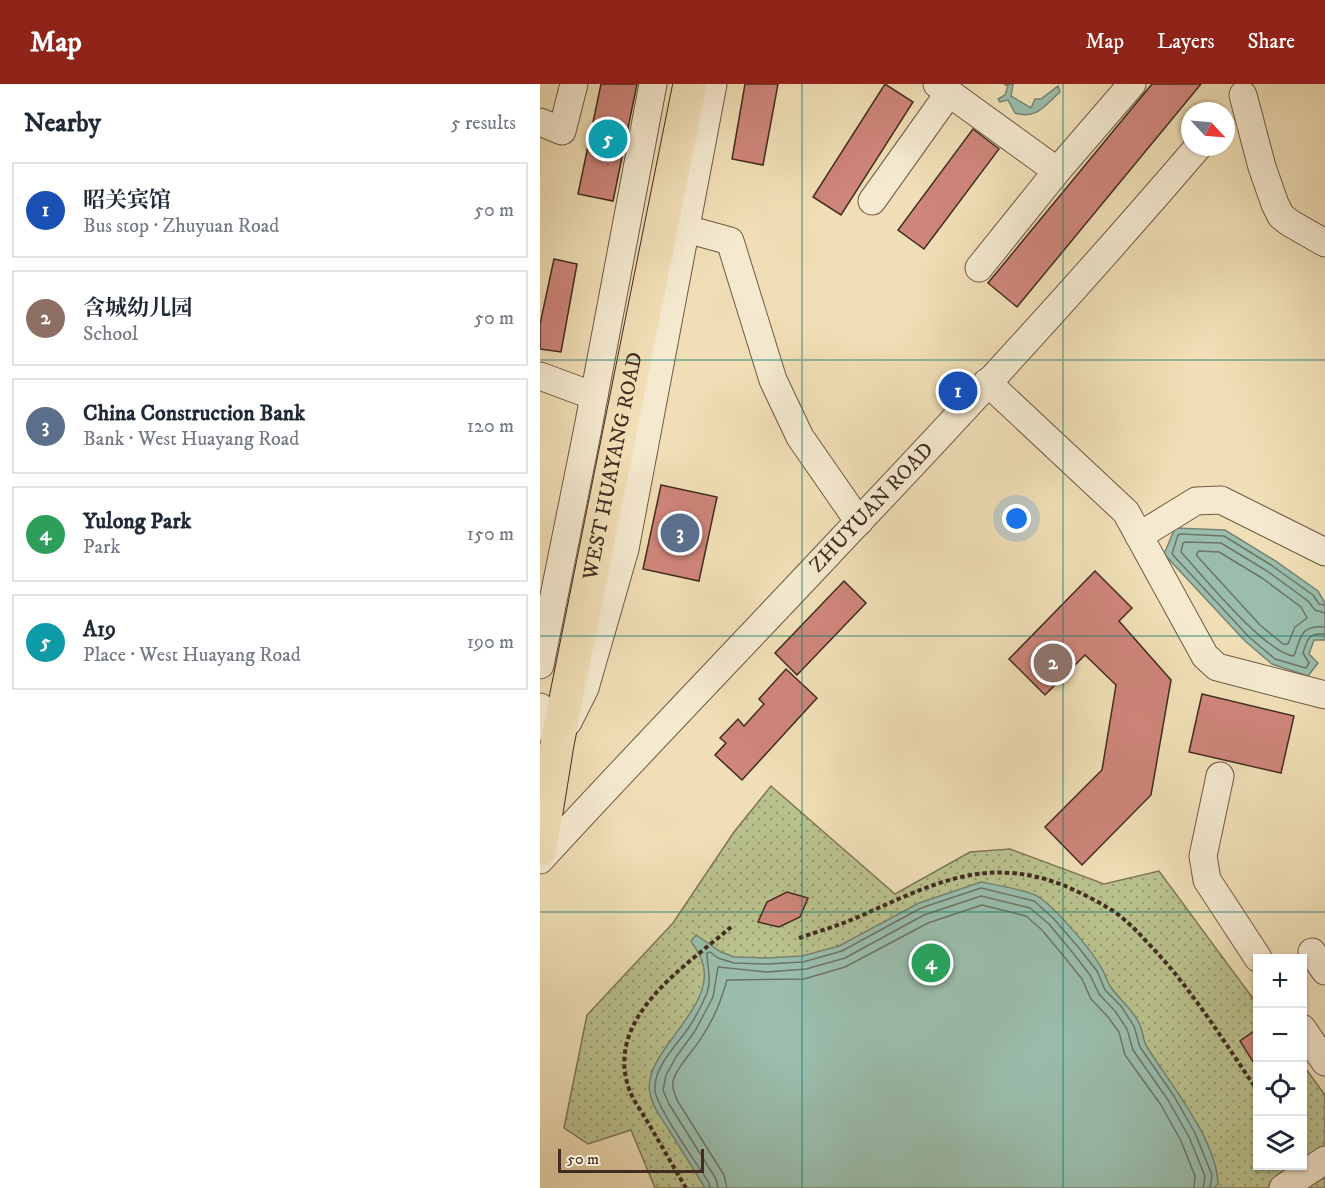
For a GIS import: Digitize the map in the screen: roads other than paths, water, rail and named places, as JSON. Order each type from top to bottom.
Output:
[{"type":"main road","name":"WEST HUAYANG ROAD","points":[[540,849],[557,744],[589,585],[674,226],[690,84]]},
{"type":"street","points":[[540,122],[562,131],[574,84]]},
{"type":"street","points":[[540,665],[549,577],[594,396],[652,84]]},
{"type":"street","points":[[557,744],[585,688],[625,549],[674,226],[713,84]]},
{"type":"street","points":[[979,268],[1057,171],[1132,84]]},
{"type":"street","points":[[872,201],[943,88],[1057,171]]},
{"type":"street","points":[[1240,98],[1262,167],[1281,216],[1325,243]]},
{"type":"street","name":"ZHUYUAN ROAD","points":[[540,861],[615,778],[859,522],[1122,235],[1190,156]]},
{"type":"street","points":[[674,226],[730,241],[778,390],[800,437],[859,522]]},
{"type":"street","points":[[540,376],[594,396]]},
{"type":"street","points":[[987,382],[1126,512],[1205,656],[1217,668],[1325,695]]},
{"type":"street","points":[[1139,536],[1197,501],[1221,500],[1325,552]]},
{"type":"street","points":[[549,577],[589,585]]},
{"type":"street","points":[[540,707],[557,744]]},
{"type":"street","points":[[1220,776],[1203,856],[1204,869],[1207,880],[1255,954]]},
{"type":"street","points":[[1307,1035],[1325,1062]]},
{"type":"street","points":[[1283,1188],[1325,1160]]},
{"type":"water","points":[[1004,84],[1013,84],[1011,96],[1031,108],[1035,99],[1041,99],[1058,86],[1060,92],[1040,110],[1023,115],[1015,113],[1008,100],[1000,102],[998,99],[1005,95],[1008,86]]},
{"type":"water","points":[[1175,528],[1225,530],[1318,591],[1325,603],[1325,640],[1314,640],[1309,654],[1318,663],[1308,676],[1272,664],[1245,641],[1164,554]]},
{"type":"water","points":[[981,882],[1034,894],[1055,911],[1082,941],[1097,961],[1110,986],[1135,1016],[1147,1047],[1191,1113],[1210,1149],[1216,1167],[1218,1184],[1214,1188],[705,1188],[658,1112],[650,1093],[650,1077],[657,1062],[700,996],[704,978],[702,961],[691,941],[696,935],[721,952],[734,957],[802,956],[839,946],[919,903]]},
{"type":"place","name":"A19","points":[[608,139]]},
{"type":"place","name":"昭关宾馆","points":[[958,391]]},
{"type":"place","name":"China Construction Bank","points":[[680,533]]},
{"type":"place","name":"含城幼儿园","points":[[1053,663]]},
{"type":"place","name":"Yulong Park","points":[[931,963]]}]
